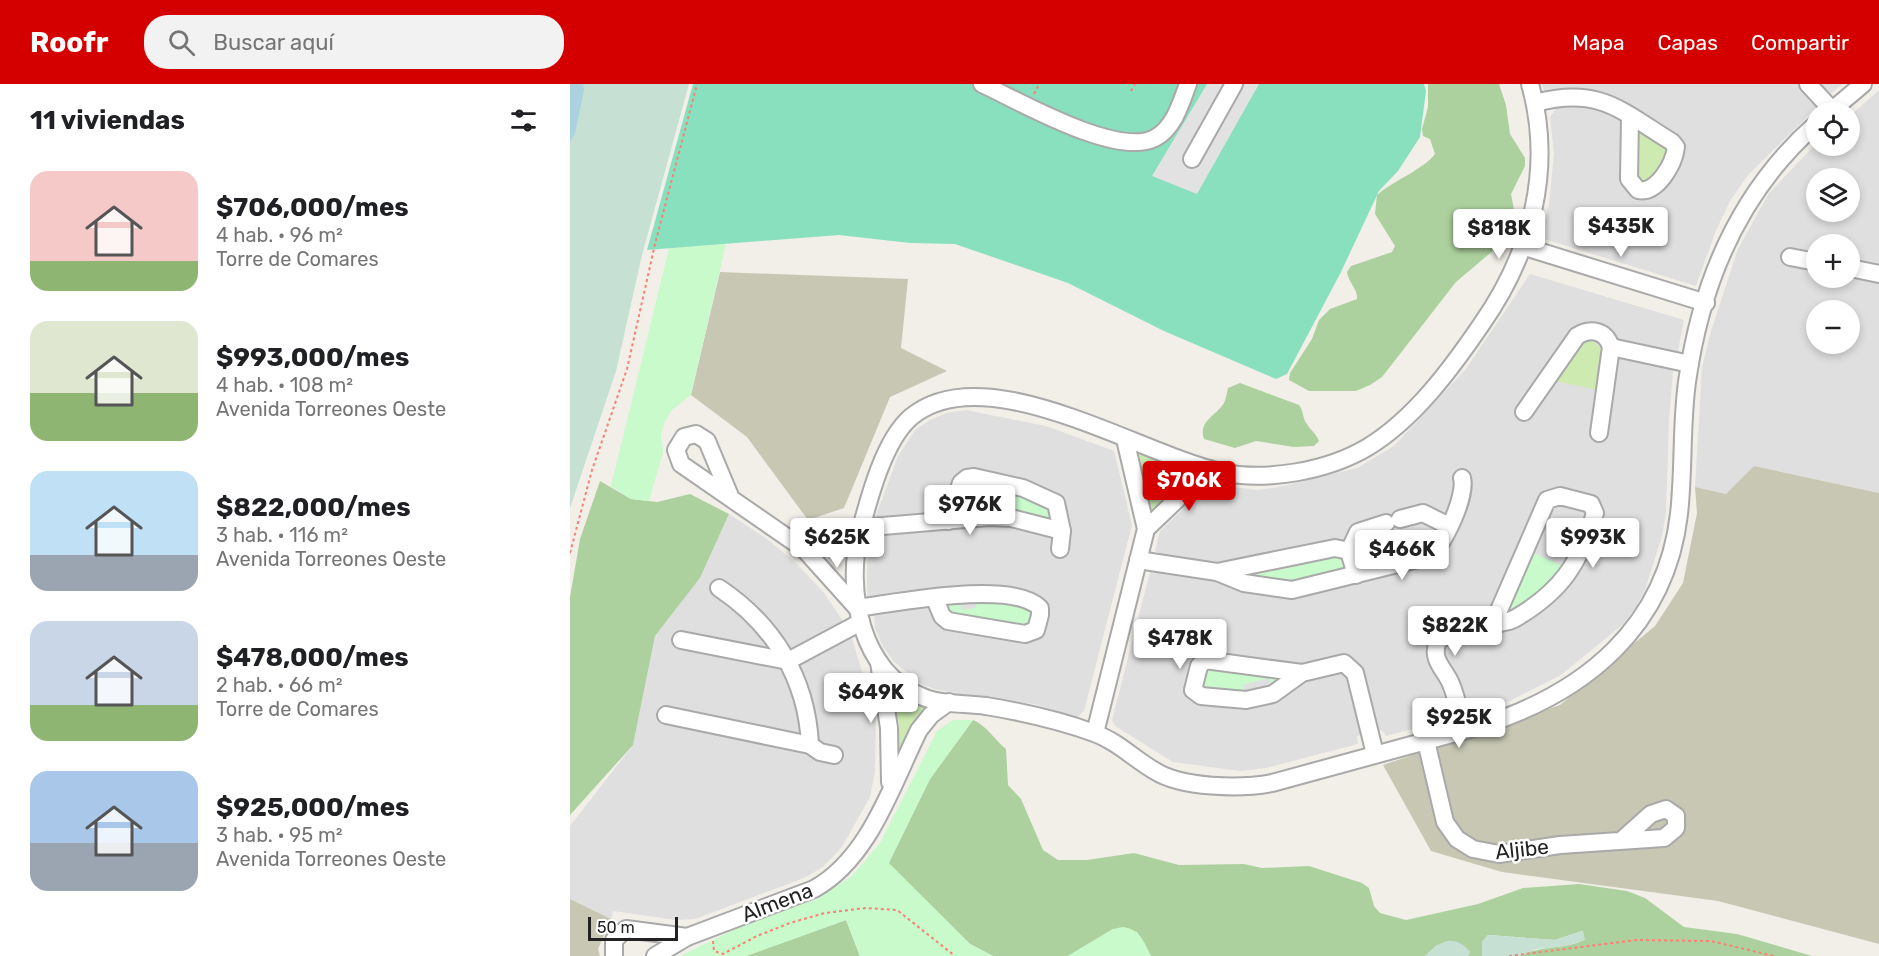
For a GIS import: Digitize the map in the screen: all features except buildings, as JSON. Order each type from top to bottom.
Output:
[{"type":"street","points":[[982,84],[1092,134],[1111,140],[1137,143],[1154,139],[1168,128],[1188,84]]},
{"type":"street","points":[[1192,159],[1234,84]]},
{"type":"street","points":[[859,615],[854,572],[860,532],[895,435],[916,413],[935,403],[966,396],[997,399],[1046,409],[1209,469],[1245,475],[1288,472],[1346,458],[1377,441],[1425,397],[1458,358],[1498,300],[1525,247],[1532,220],[1540,159],[1535,103],[1530,84]]},
{"type":"street","points":[[1808,84],[1823,102]]},
{"type":"street","points":[[1842,102],[1863,84]]},
{"type":"street","points":[[1535,103],[1563,96],[1586,96],[1603,101],[1630,116]]},
{"type":"street","points":[[730,496],[804,549],[859,615],[878,658],[896,680],[913,693],[949,702],[1012,711],[1095,733],[1116,743],[1163,776],[1183,781],[1237,786],[1272,783],[1515,714],[1569,686],[1620,643],[1650,608],[1667,569],[1677,531],[1690,364],[1706,303],[1722,255],[1742,211],[1769,172],[1806,134]]},
{"type":"street","points":[[1525,247],[1706,303]]},
{"type":"street","points":[[1790,257],[1806,260]]},
{"type":"street","points":[[1860,270],[1879,274]]},
{"type":"street","points":[[1524,412],[1577,336],[1587,331],[1598,331],[1607,338],[1611,347],[1599,433]]},
{"type":"street","points":[[1611,347],[1690,364]]},
{"type":"street","points":[[1095,733],[1146,529],[1125,439]]},
{"type":"street","points":[[1146,529],[1209,469]]},
{"type":"street","points":[[948,521],[961,483],[967,478],[974,477],[1023,488],[1054,500],[1059,509],[1062,531],[1060,549]]},
{"type":"street","points":[[1138,560],[1217,572],[1244,583],[1293,590],[1356,575],[1430,556],[1438,548],[1463,493],[1462,478]]},
{"type":"street","points":[[1464,730],[1451,684],[1439,668],[1436,645],[1444,636],[1493,624],[1520,616],[1571,572],[1595,516],[1595,510],[1591,504],[1560,496],[1547,500],[1493,624]]},
{"type":"street","points":[[1356,575],[1349,551],[1360,530],[1423,513],[1449,526]]},
{"type":"street","points":[[804,549],[836,545],[860,532],[879,526],[1004,517],[1062,531]]},
{"type":"street","points":[[1217,572],[1335,548],[1349,551]]},
{"type":"street","points":[[718,588],[756,617],[788,661],[805,703],[810,745]]},
{"type":"street","points":[[681,640],[788,661],[859,615],[934,599],[993,592],[1034,603],[1040,608],[1040,615],[1036,630],[1025,634],[948,621],[940,613],[934,599]]},
{"type":"street","name":"Almena","points":[[878,658],[889,728],[890,788]]},
{"type":"street","points":[[1302,673],[1204,660],[1199,666],[1193,690],[1201,696],[1246,700],[1273,693],[1302,673],[1341,663],[1351,667],[1355,673],[1375,754]]},
{"type":"street","name":"Almena","points":[[655,956],[687,937],[813,889],[830,878],[865,837],[919,730],[931,715],[949,702]]},
{"type":"street","points":[[666,715],[810,745],[820,752],[834,755]]},
{"type":"street","name":"Aljibe","points":[[1426,741],[1445,822],[1457,839],[1473,849],[1499,854],[1622,840]]},
{"type":"street","name":"Almena","points":[[614,956],[614,940],[626,929],[687,937]]},
{"type":"path","points":[[570,553],[592,470],[627,369],[655,244],[697,84]]},
{"type":"path","points":[[1131,91],[1135,84]]},
{"type":"path","points":[[710,928],[715,936],[712,945],[714,951],[723,954],[757,936],[808,917],[866,908],[897,910],[955,956]]},
{"type":"path","points":[[1509,956],[1637,940],[1711,941],[1774,956]]},
{"type":"shaded area","points":[[583,84],[689,84],[642,255],[616,371],[570,508],[570,142],[575,134]]},
{"type":"shaded area","points":[[1207,84],[1259,84],[1197,194],[1152,176]]},
{"type":"shaded area","points":[[1542,84],[1843,84],[1820,102],[1806,102],[1806,118],[1748,175],[1730,201],[1715,233],[1696,286],[1541,238],[1549,204],[1554,154],[1550,117],[1555,110],[1551,92],[1544,91]]},
{"type":"shaded area","points":[[1879,90],[1879,493],[1754,466],[1726,494],[1695,487],[1702,367],[1711,331],[1738,249],[1769,193],[1806,154],[1860,156],[1860,107]]},
{"type":"shaded area","points":[[720,272],[908,279],[901,348],[947,371],[890,397],[844,508],[808,520],[747,437],[691,395]]},
{"type":"shaded area","points":[[1530,274],[1684,320],[1678,351],[1674,351],[1670,369],[1673,371],[1666,513],[1662,536],[1645,590],[1622,625],[1561,675],[1510,701],[1471,714],[1464,705],[1449,710],[1450,719],[1386,736],[1382,730],[1357,736],[1358,744],[1266,768],[1240,771],[1173,762],[1115,726],[1112,720],[1150,572],[1156,573],[1161,554],[1155,551],[1160,531],[1209,484],[1257,490],[1279,487],[1357,468],[1394,446],[1465,370]]},
{"type":"shaded area","points":[[966,410],[1046,426],[1114,451],[1132,525],[1084,711],[1077,717],[1034,704],[938,690],[923,685],[894,662],[883,647],[875,628],[873,600],[867,598],[867,562],[871,537],[877,536],[881,518],[876,516],[898,456],[915,430],[946,413]]},
{"type":"shaded area","points":[[1754,466],[1879,493],[1879,944],[1718,901],[1502,872],[1431,851],[1383,765],[1560,705],[1655,626],[1683,583],[1697,513],[1695,487],[1726,494]]},
{"type":"shaded area","points":[[729,514],[767,539],[797,564],[824,593],[843,621],[839,626],[846,638],[852,638],[876,719],[875,771],[870,797],[842,847],[823,867],[804,878],[695,919],[676,920],[613,911],[611,919],[570,899],[570,826],[633,745],[655,636],[700,578]]},
{"type":"shaded area","points":[[570,899],[611,919],[598,949],[600,956],[570,956]]},
{"type":"shaded area","points":[[1583,931],[1585,940],[1565,946],[1536,949],[1519,956],[1482,956],[1482,942],[1488,935],[1555,940]]},
{"type":"shaded area","points":[[1447,941],[1463,945],[1470,952],[1468,956],[1425,956],[1437,945]]},
{"type":"green space","points":[[693,84],[1424,84],[1426,91],[1420,137],[1398,171],[1379,191],[1341,272],[1287,374],[1276,379],[1164,331],[1068,283],[955,244],[910,243],[839,235],[647,250]]},
{"type":"green space","points":[[1428,84],[1499,84],[1506,105],[1510,134],[1525,158],[1525,166],[1511,194],[1515,215],[1511,231],[1502,243],[1456,282],[1382,377],[1356,391],[1309,391],[1289,380],[1290,373],[1312,339],[1319,320],[1330,309],[1357,299],[1347,272],[1351,266],[1392,252],[1395,246],[1375,214],[1377,195],[1424,165],[1435,154],[1430,139],[1423,136],[1422,129],[1428,107]]},
{"type":"green space","points":[[1640,130],[1669,147],[1649,182],[1643,185],[1634,180],[1633,131]]},
{"type":"green space","points":[[726,244],[691,395],[672,410],[665,421],[661,435],[663,452],[649,501],[631,499],[611,486],[669,248]]},
{"type":"green space","points":[[1584,337],[1592,340],[1603,350],[1598,390],[1555,381]]},
{"type":"green space","points":[[1240,383],[1299,405],[1305,422],[1319,441],[1314,446],[1294,447],[1256,441],[1235,448],[1204,439],[1203,428],[1221,408],[1228,388]]},
{"type":"green space","points":[[1139,452],[1188,470],[1191,474],[1150,514],[1136,456]]},
{"type":"green space","points":[[600,481],[631,499],[657,502],[690,494],[729,514],[700,578],[655,636],[633,745],[570,815],[570,597],[580,539]]},
{"type":"green space","points":[[967,483],[1050,501],[1053,521],[991,510],[989,500],[969,503],[971,512],[958,515]]},
{"type":"green space","points":[[1341,551],[1345,571],[1286,586],[1236,573],[1271,565],[1278,570],[1303,565],[1307,557]]},
{"type":"green space","points":[[1531,552],[1567,568],[1510,617],[1502,608]]},
{"type":"green space","points":[[946,600],[960,602],[961,610],[976,608],[976,600],[1033,605],[1031,628],[945,613]]},
{"type":"green space","points":[[1202,667],[1285,676],[1272,686],[1269,678],[1243,685],[1244,693],[1200,693]]},
{"type":"green space","points":[[894,692],[927,708],[904,748],[898,747],[899,725]]},
{"type":"green space","points":[[953,720],[973,720],[930,779],[889,863],[970,944],[993,956],[860,956],[846,920],[746,956],[680,956],[746,924],[817,899],[852,876],[880,843],[937,731]]},
{"type":"green space","points":[[973,720],[986,729],[1006,749],[1008,785],[1021,799],[1043,850],[1058,860],[1087,860],[1134,853],[1179,865],[1244,864],[1262,868],[1309,866],[1362,883],[1369,888],[1374,906],[1380,913],[1406,920],[1478,904],[1523,888],[1579,884],[1627,891],[1645,898],[1684,927],[1737,934],[1812,956],[1519,956],[1535,950],[1584,940],[1582,931],[1555,940],[1488,935],[1482,942],[1482,956],[1468,956],[1470,951],[1437,945],[1425,956],[1151,956],[1137,932],[1113,929],[1068,956],[993,956],[970,944],[888,863],[930,779]]},
{"type":"green space","points":[[846,920],[860,956],[746,956]]},
{"type":"green space","points":[[1123,927],[1137,933],[1144,941],[1151,956],[1068,956],[1113,929]]},
{"type":"water","points":[[570,84],[583,84],[584,90],[575,134],[570,142]]}]
